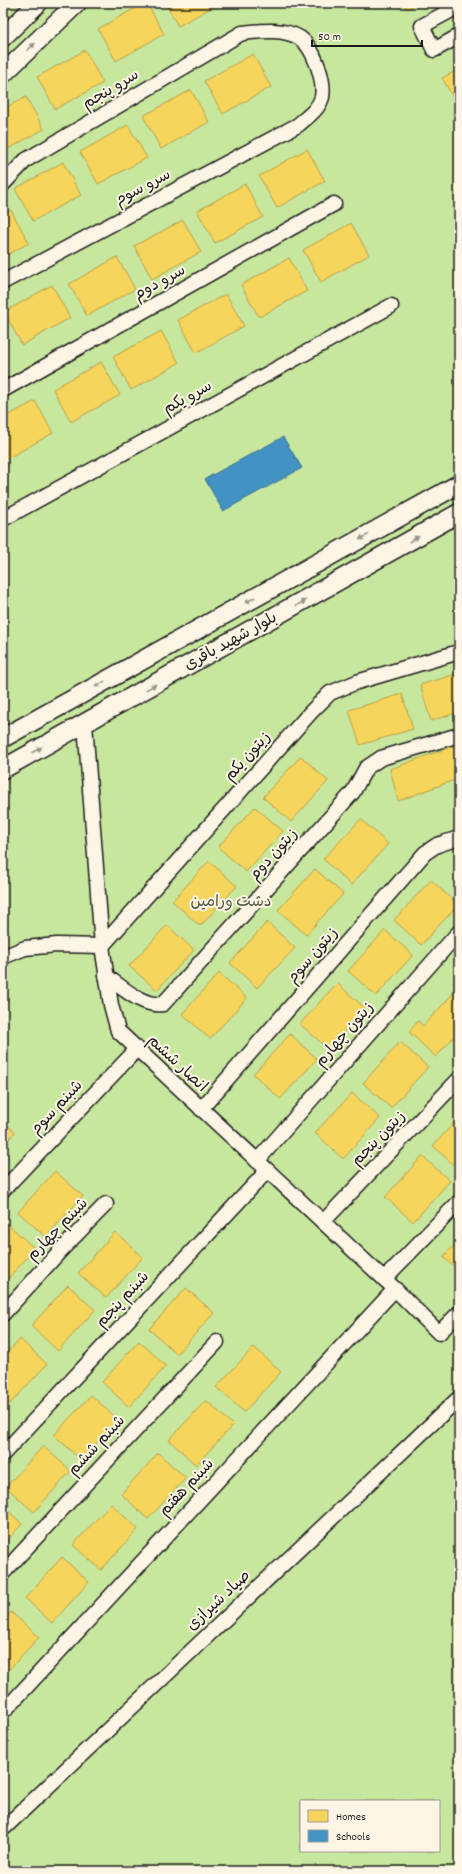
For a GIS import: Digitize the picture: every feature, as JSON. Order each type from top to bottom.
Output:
[{"type":"street","points":[[3,36],[38,3]]},
{"type":"street","points":[[3,74],[76,3]]},
{"type":"street","points":[[459,6],[422,26],[434,50],[459,36]]},
{"type":"street","name":"سرو سوم","points":[[3,282],[298,125],[316,109],[322,97],[318,63],[300,38],[286,33],[268,30],[242,33]]},
{"type":"street","name":"سرو پنجم","points":[[3,184],[26,160],[242,33]]},
{"type":"street","name":"سرو دوم","points":[[3,390],[334,204]]},
{"type":"street","name":"سرو یکم","points":[[3,519],[391,306]]},
{"type":"street","name":"بلوار شهید باقری","points":[[3,738],[459,484]]},
{"type":"street","name":"بلوار شهید باقری","points":[[3,769],[459,513]]},
{"type":"street","name":"زیتون یکم","points":[[102,946],[311,712],[330,693],[357,682],[459,652]]},
{"type":"street","points":[[74,699],[85,724]]},
{"type":"street","name":"انصار ششم","points":[[85,724],[102,946],[111,1005],[118,1031],[395,1289],[439,1333],[459,1313]]},
{"type":"street","name":"زیتون دوم","points":[[106,976],[146,1003],[155,1005],[163,1004],[353,792],[366,768],[381,758],[459,735]]},
{"type":"street","name":"زیتون سوم","points":[[201,1109],[425,852],[437,845],[459,838]]},
{"type":"street","name":"زیتون چهارم","points":[[257,1161],[459,932]]},
{"type":"street","points":[[3,957],[25,948],[57,945],[102,946]]},
{"type":"street","name":"شبنم سوم","points":[[3,1190],[136,1049]]},
{"type":"street","name":"زیتون پنجم","points":[[323,1222],[459,1079]]},
{"type":"street","name":"شبنم پنجم","points":[[3,1454],[267,1171]]},
{"type":"street","points":[[384,1279],[459,1202]]},
{"type":"street","name":"شبنم چهارم","points":[[3,1314],[61,1250],[106,1204]]},
{"type":"street","name":"شبنم هفتم","points":[[4,1709],[395,1289]]},
{"type":"street","name":"شبنم ششم","points":[[3,1573],[217,1342]]},
{"type":"street","name":"صیاد شیرازی","points":[[3,1829],[459,1398]]},
{"type":"green space","name":"دشت ورامین","points":[[3,3],[459,3],[459,1871],[3,1871]]},
{"type":"building: Homes","points":[[144,3],[147,3],[164,34],[116,61],[98,29]]},
{"type":"building: Homes","points":[[165,3],[220,3],[178,26]]},
{"type":"building: Homes","points":[[403,3],[418,3],[407,9]]},
{"type":"building: Homes","points":[[85,50],[103,83],[55,109],[37,77]]},
{"type":"building: Homes","points":[[253,54],[271,87],[223,114],[204,81]]},
{"type":"building: Homes","points":[[459,69],[459,108],[442,78]]},
{"type":"building: Homes","points":[[191,90],[209,122],[161,149],[143,116]]},
{"type":"building: Homes","points":[[26,97],[44,129],[3,152],[3,109]]},
{"type":"building: Homes","points":[[128,125],[147,158],[98,184],[80,152]]},
{"type":"building: Homes","points":[[307,149],[325,181],[277,208],[259,176]]},
{"type":"building: Homes","points":[[63,162],[81,195],[33,221],[15,189]]},
{"type":"building: Homes","points":[[245,184],[263,217],[215,243],[197,211]]},
{"type":"building: Homes","points":[[11,210],[29,243],[3,257],[3,215]]},
{"type":"building: Homes","points":[[183,220],[201,252],[152,279],[134,246]]},
{"type":"building: Homes","points":[[351,223],[369,255],[321,282],[303,250]]},
{"type":"building: Homes","points":[[117,257],[135,289],[87,316],[69,284]]},
{"type":"building: Homes","points":[[289,258],[307,291],[259,317],[241,285]]},
{"type":"building: Homes","points":[[52,285],[70,318],[22,345],[4,312]]},
{"type":"building: Homes","points":[[226,294],[244,326],[196,353],[178,320]]},
{"type":"building: Homes","points":[[161,331],[179,363],[131,390],[113,357]]},
{"type":"building: Homes","points":[[101,362],[120,395],[71,422],[53,389]]},
{"type":"building: Homes","points":[[35,401],[53,433],[5,460],[3,457],[3,418]]},
{"type":"building: Homes","points":[[459,673],[459,712],[431,721],[420,685]]},
{"type":"building: Homes","points":[[402,694],[413,729],[360,745],[349,710]]},
{"type":"building: Homes","points":[[459,744],[459,783],[457,779],[398,801],[390,769]]},
{"type":"building: Homes","points":[[301,756],[328,781],[291,822],[263,797]]},
{"type":"building: Homes","points":[[255,807],[283,831],[246,872],[218,847]]},
{"type":"building: Homes","points":[[361,819],[388,844],[351,885],[323,859]]},
{"type":"building: Homes","points":[[209,861],[237,886],[200,926],[172,901]]},
{"type":"building: Homes","points":[[315,869],[343,894],[306,935],[278,910]]},
{"type":"building: Homes","points":[[431,880],[458,905],[421,945],[394,920]]},
{"type":"building: Homes","points":[[267,922],[295,948],[257,988],[230,963]]},
{"type":"building: Homes","points":[[167,925],[194,950],[157,990],[129,966]]},
{"type":"building: Homes","points":[[385,930],[413,955],[376,996],[348,971]]},
{"type":"building: Homes","points":[[219,973],[247,998],[210,1039],[182,1014]]},
{"type":"building: Homes","points":[[459,976],[459,987],[453,982]]},
{"type":"building: Homes","points":[[337,983],[365,1008],[328,1049],[300,1024]]},
{"type":"building: Homes","points":[[459,987],[459,1031],[436,1057],[409,1032],[418,1021],[423,1026]]},
{"type":"building: Homes","points":[[290,1034],[317,1059],[280,1099],[253,1074]]},
{"type":"building: Homes","points":[[400,1042],[428,1067],[391,1108],[363,1083]]},
{"type":"building: Homes","points":[[352,1093],[380,1118],[343,1159],[315,1133]]},
{"type":"building: Homes","points":[[459,1117],[459,1170],[433,1146]]},
{"type":"building: Homes","points":[[3,1121],[15,1132],[3,1146]]},
{"type":"building: Homes","points":[[422,1156],[450,1181],[413,1222],[385,1197]]},
{"type":"building: Homes","points":[[55,1171],[83,1196],[46,1237],[18,1212]]},
{"type":"building: Homes","points":[[8,1224],[35,1249],[3,1284],[3,1229]]},
{"type":"building: Homes","points":[[115,1232],[143,1257],[106,1298],[78,1273]]},
{"type":"building: Homes","points":[[459,1240],[459,1271],[443,1257]]},
{"type":"building: Homes","points":[[68,1285],[95,1310],[58,1351],[31,1326]]},
{"type":"building: Homes","points":[[186,1288],[214,1313],[177,1354],[149,1329]]},
{"type":"building: Homes","points":[[20,1339],[47,1364],[10,1404],[3,1398],[3,1357]]},
{"type":"building: Homes","points":[[139,1341],[166,1366],[129,1407],[102,1382]]},
{"type":"building: Homes","points":[[254,1347],[281,1372],[244,1412],[216,1387]]},
{"type":"building: Homes","points":[[91,1395],[118,1420],[81,1460],[54,1435]]},
{"type":"building: Homes","points":[[206,1400],[233,1425],[196,1465],[169,1440]]},
{"type":"building: Homes","points":[[43,1446],[71,1471],[34,1512],[6,1487]]},
{"type":"building: Homes","points":[[158,1453],[186,1478],[148,1519],[121,1494]]},
{"type":"building: Homes","points":[[111,1504],[138,1529],[101,1570],[73,1545]]},
{"type":"building: Homes","points":[[3,1506],[22,1524],[3,1545]]},
{"type":"building: Homes","points":[[62,1557],[89,1582],[52,1623],[25,1598]]},
{"type":"building: Homes","points":[[11,1612],[39,1637],[3,1676],[3,1621]]},
{"type":"building: Schools","points":[[283,437],[302,468],[223,511],[205,479]]}]
